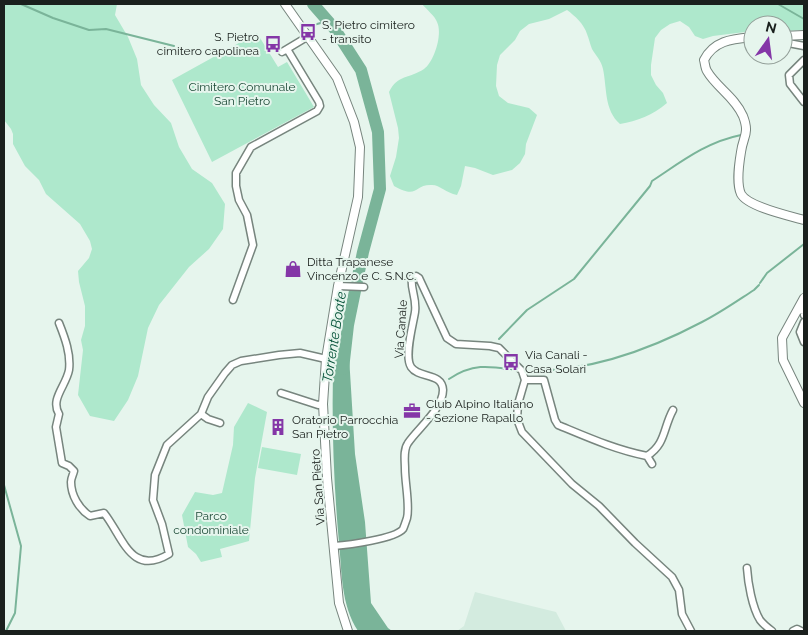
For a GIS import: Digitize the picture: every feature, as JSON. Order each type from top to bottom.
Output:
[{"type":"street","name":"Via San Pietro","points":[[285,4],[337,78],[354,122],[360,147],[358,197],[338,286],[326,359],[323,404],[336,546],[339,603],[348,631]]},
{"type":"street","points":[[233,300],[253,245],[247,215],[239,200],[236,173],[251,147],[317,112],[320,106],[319,102],[284,50],[307,37]]},
{"type":"street","points":[[743,38],[734,38],[719,43],[708,51],[704,60],[707,70],[731,97],[742,114],[747,129],[741,152],[738,182],[742,195],[751,203],[804,220]]},
{"type":"street","points":[[804,60],[789,75],[790,84],[804,102]]},
{"type":"street","name":"Via Canale","points":[[336,546],[368,542],[403,529],[407,517],[405,450],[407,444],[422,428],[440,401],[443,391],[441,383],[437,379],[416,372],[410,366],[409,352],[416,309],[416,297],[411,284],[412,278],[416,276],[420,278],[447,338],[456,344],[499,348],[522,371],[525,380]]},
{"type":"street","points":[[338,286],[362,288]]},
{"type":"street","points":[[804,298],[801,312],[782,338],[783,360],[804,403]]},
{"type":"street","points":[[804,322],[800,332],[804,342]]},
{"type":"street","points":[[59,324],[66,342],[69,369],[57,398],[56,408],[59,414],[56,427],[62,463],[74,471],[70,479],[72,495],[85,513],[90,516],[104,513],[113,524],[124,545],[133,554],[146,562],[157,561],[169,554],[162,524],[153,500],[155,474],[167,445],[200,414],[208,397],[232,365],[241,361],[300,353],[326,359]]},
{"type":"street","points":[[672,410],[662,442],[648,456],[629,453],[558,425],[544,380],[525,380],[517,419],[522,432],[572,484],[599,506],[634,543],[672,577],[679,590],[682,614],[691,631]]},
{"type":"street","points":[[281,393],[318,405],[323,404]]},
{"type":"street","points":[[200,414],[220,423]]},
{"type":"street","points":[[648,456],[652,464]]},
{"type":"street","points":[[747,568],[748,585],[757,614],[760,620],[772,631]]},
{"type":"street","points":[[794,631],[797,629],[802,631]]},
{"type":"shaded area","points":[[334,341],[349,356],[355,454],[365,522],[371,603],[392,631],[358,631],[352,621],[345,600],[334,468]]},
{"type":"shaded area","points":[[475,592],[556,612],[566,631],[457,631],[464,626]]},
{"type":"green space","points":[[4,4],[117,4],[115,15],[128,37],[137,59],[141,85],[154,105],[171,123],[179,147],[192,169],[212,183],[225,204],[223,229],[209,249],[189,267],[159,305],[148,328],[138,376],[128,400],[114,421],[90,416],[78,395],[83,350],[81,340],[85,326],[85,306],[78,271],[89,258],[92,249],[90,241],[80,224],[46,194],[39,180],[25,166],[13,144],[11,129],[4,120]]},
{"type":"green space","points":[[422,4],[804,4],[804,30],[793,31],[793,15],[743,15],[743,32],[703,39],[695,36],[689,27],[680,21],[670,24],[661,30],[655,38],[651,65],[651,75],[667,103],[645,117],[620,124],[611,112],[602,66],[592,49],[586,30],[579,20],[567,10],[549,19],[529,24],[520,31],[515,40],[500,55],[497,65],[496,86],[499,96],[508,103],[529,108],[537,115],[526,144],[525,154],[520,163],[512,170],[493,175],[465,166],[457,195],[432,185],[426,185],[408,192],[394,186],[390,176],[399,138],[389,92],[396,82],[424,69],[431,60],[439,33],[439,27],[432,15]]},
{"type":"green space","name":"Cimitero Comunale San Pietro","points":[[257,33],[278,67],[287,62],[314,107],[212,162],[172,80]]},
{"type":"green space","name":"Parco condominiale","points":[[248,403],[267,412],[255,478],[249,541],[220,549],[222,557],[201,562],[188,547],[182,515],[195,492],[213,495],[222,493],[233,445],[234,427]]},
{"type":"green space","points":[[262,447],[301,454],[297,475],[258,468]]},
{"type":"waterway","points":[[21,4],[53,18],[89,30],[106,29],[174,46]]},
{"type":"waterway","name":"Torrente Boate","points":[[313,4],[334,28],[361,70],[378,132],[380,189],[363,252],[348,325],[343,369]]},
{"type":"waterway","points":[[778,4],[804,19]]},
{"type":"waterway","points":[[306,27],[328,21]]},
{"type":"waterway","points":[[499,339],[527,310],[574,279],[650,186],[652,181],[716,142],[741,135]]},
{"type":"waterway","points":[[760,283],[767,273],[804,244]]},
{"type":"waterway","points":[[531,371],[553,370],[597,363],[640,350],[709,318],[759,285]]},
{"type":"waterway","points":[[449,379],[466,370],[481,367],[516,370]]},
{"type":"waterway","points":[[4,485],[21,546],[15,613],[6,631]]},
{"type":"place","name":"S. Pietro cimitero - transito","points":[[308,32]]},
{"type":"place","name":"S. Pietro cimitero capolinea","points":[[273,44]]},
{"type":"place","name":"Ditta Trapanese Vincenzo e C. S.N.C.","points":[[293,269]]},
{"type":"place","name":"Via Canali - Casa Solari","points":[[511,362]]},
{"type":"place","name":"Club Alpino Italiano - Sezione Rapallo","points":[[412,411]]},
{"type":"place","name":"Oratorio Parrocchia San Pietro","points":[[278,427]]}]
